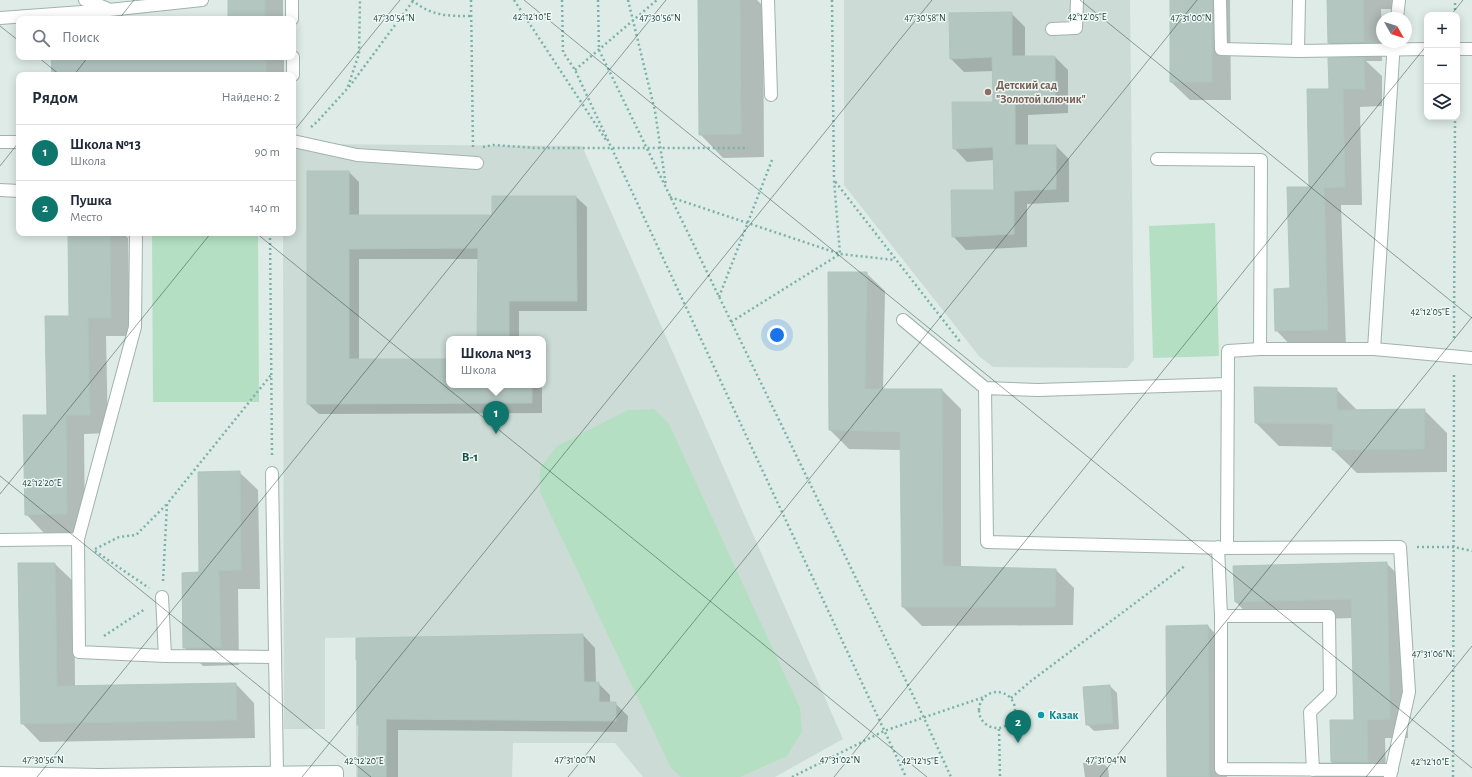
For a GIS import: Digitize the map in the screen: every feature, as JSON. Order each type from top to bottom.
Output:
[{"type":"street","points":[[85,0],[109,10]]},
{"type":"street","points":[[27,16],[109,10],[200,0]]},
{"type":"street","points":[[292,0],[292,16]]},
{"type":"street","points":[[768,0],[771,95]]},
{"type":"street","points":[[1052,29],[1076,28],[1077,0]]},
{"type":"street","points":[[1220,0],[1221,49],[1298,51],[1376,47]]},
{"type":"street","points":[[1298,51],[1299,0]]},
{"type":"street","points":[[1398,12],[1399,0]]},
{"type":"street","points":[[0,18],[16,17]]},
{"type":"street","points":[[1374,349],[1394,48]]},
{"type":"street","points":[[1412,48],[1424,49]]},
{"type":"street","points":[[1460,49],[1472,49]]},
{"type":"street","points":[[293,60],[293,72]]},
{"type":"street","points":[[0,142],[16,142]]},
{"type":"street","points":[[296,142],[357,155],[477,163]]},
{"type":"street","points":[[1157,159],[1261,160],[1260,349]]},
{"type":"street","points":[[0,190],[16,191]]},
{"type":"street","points":[[136,236],[135,327],[78,540],[79,652],[165,656],[275,657]]},
{"type":"street","points":[[903,320],[984,388],[1038,390],[1228,384]]},
{"type":"street","points":[[984,388],[987,542],[1223,547],[1400,547],[1409,692],[1391,773],[1313,770],[1221,770],[1221,616],[1223,547],[1228,384],[1228,352],[1260,349],[1374,349],[1472,358]]},
{"type":"street","points":[[272,473],[277,773]]},
{"type":"street","points":[[0,540],[78,540]]},
{"type":"street","points":[[162,597],[165,656]]},
{"type":"street","points":[[1221,616],[1329,616],[1330,693],[1310,712],[1313,770]]},
{"type":"street","points":[[0,773],[99,776],[337,772],[337,777]]},
{"type":"path","points":[[347,89],[359,54],[360,0]]},
{"type":"path","points":[[471,0],[473,149],[493,145],[536,148],[575,147],[612,149],[748,148]]},
{"type":"path","points":[[514,0],[612,149]]},
{"type":"path","points":[[562,0],[563,52],[575,70],[906,777]]},
{"type":"path","points":[[598,0],[599,50],[924,718],[951,777]]},
{"type":"path","points":[[628,0],[655,111],[666,188]]},
{"type":"path","points":[[575,70],[657,0]]},
{"type":"path","points":[[832,0],[834,180],[840,254]]},
{"type":"path","points":[[1455,0],[1455,12]]},
{"type":"path","points":[[296,139],[318,122],[347,89],[413,1],[418,6],[436,14],[471,16]]},
{"type":"path","points":[[1453,777],[1455,120]]},
{"type":"path","points":[[719,297],[772,160]]},
{"type":"path","points":[[834,180],[961,344]]},
{"type":"path","points":[[670,197],[840,254],[896,260]]},
{"type":"path","points":[[270,236],[272,473]]},
{"type":"path","points":[[731,322],[840,254]]},
{"type":"path","points":[[162,597],[93,550],[119,537],[136,535],[167,504],[271,375]]},
{"type":"path","points":[[162,597],[167,504]]},
{"type":"path","points":[[1400,547],[1454,547],[1472,551]]},
{"type":"path","points":[[1011,698],[1030,681],[1190,562]]},
{"type":"path","points":[[79,652],[162,597]]},
{"type":"path","points":[[792,777],[884,731],[984,697],[993,692],[1000,692],[1011,698],[1014,703],[1014,718],[1005,727],[999,729],[988,726],[980,717],[978,708],[984,697]]},
{"type":"path","points":[[999,729],[1000,777]]},
{"type":"shaded area","name":"Детский сад \"Золотой ключик\"","points":[[844,0],[1130,0],[1134,360],[1127,368],[993,367],[979,356],[844,185]]},
{"type":"shaded area","points":[[296,144],[582,146],[843,739],[775,777],[643,777],[615,743],[513,743],[512,777],[356,777],[356,638],[395,637],[325,638],[325,729],[284,729],[283,236],[296,236]]},
{"type":"green space","points":[[1215,223],[1219,356],[1153,358],[1149,226]]},
{"type":"green space","points":[[152,236],[258,236],[259,402],[153,402]]},
{"type":"green space","points":[[654,409],[669,424],[800,708],[802,731],[787,756],[740,777],[681,777],[671,768],[540,492],[540,468],[557,446],[628,410]]},
{"type":"building","points":[[228,0],[265,0],[265,16],[228,16]]},
{"type":"building","points":[[698,0],[740,0],[741,134],[699,135]]},
{"type":"building","points":[[1170,0],[1212,0],[1212,82],[1170,82]]},
{"type":"building","points":[[1327,0],[1363,0],[1364,42],[1328,43]]},
{"type":"building","points":[[1012,12],[1012,56],[1055,56],[1055,100],[1015,102],[1015,145],[1056,145],[1056,189],[1014,191],[1014,234],[952,237],[951,190],[994,190],[993,147],[953,149],[952,102],[993,102],[992,57],[950,59],[949,13]]},
{"type":"building","points":[[1364,57],[1365,89],[1343,89],[1345,187],[1324,188],[1328,330],[1275,331],[1274,289],[1290,288],[1287,187],[1309,187],[1307,89],[1329,89],[1328,58]]},
{"type":"building","points":[[51,60],[266,60],[266,72],[52,72]]},
{"type":"building","points":[[307,171],[349,171],[349,215],[492,215],[492,196],[576,196],[577,301],[509,301],[509,336],[477,336],[478,248],[349,249],[349,359],[446,359],[446,388],[532,388],[532,403],[307,404]]},
{"type":"building","points":[[68,236],[110,236],[111,318],[88,318],[90,415],[66,415],[67,514],[25,515],[23,415],[47,415],[45,316],[69,316]]},
{"type":"building","points":[[828,272],[867,272],[865,389],[942,389],[943,566],[1056,569],[1055,607],[902,607],[900,432],[829,430]]},
{"type":"building","points":[[1254,387],[1337,388],[1337,410],[1425,409],[1424,449],[1332,450],[1333,424],[1255,423]]},
{"type":"building","points":[[240,471],[241,570],[219,571],[221,647],[183,648],[182,573],[199,572],[198,472]]},
{"type":"building","points":[[1387,562],[1390,719],[1367,720],[1368,762],[1331,762],[1330,720],[1354,720],[1351,599],[1235,602],[1233,566]]},
{"type":"building","points":[[18,563],[55,563],[57,686],[236,683],[237,720],[21,724]]},
{"type":"building","points":[[1208,625],[1209,777],[1167,777],[1166,626]]},
{"type":"building","points":[[583,634],[584,682],[599,682],[599,702],[616,702],[616,721],[386,719],[386,777],[358,777],[359,725],[357,725],[356,638]]},
{"type":"building","points":[[1110,685],[1113,723],[1086,725],[1083,687]]},
{"type":"place","name":"Детский сад \"Золотой ключик\"","points":[[988,92]]},
{"type":"place","name":"Школа №13","points":[[496,434]]},
{"type":"place","name":"Казак","points":[[1041,715]]},
{"type":"place","name":"Пушка","points":[[1018,743]]},
{"type":"district","name":"В-1","points":[[470,457]]}]
